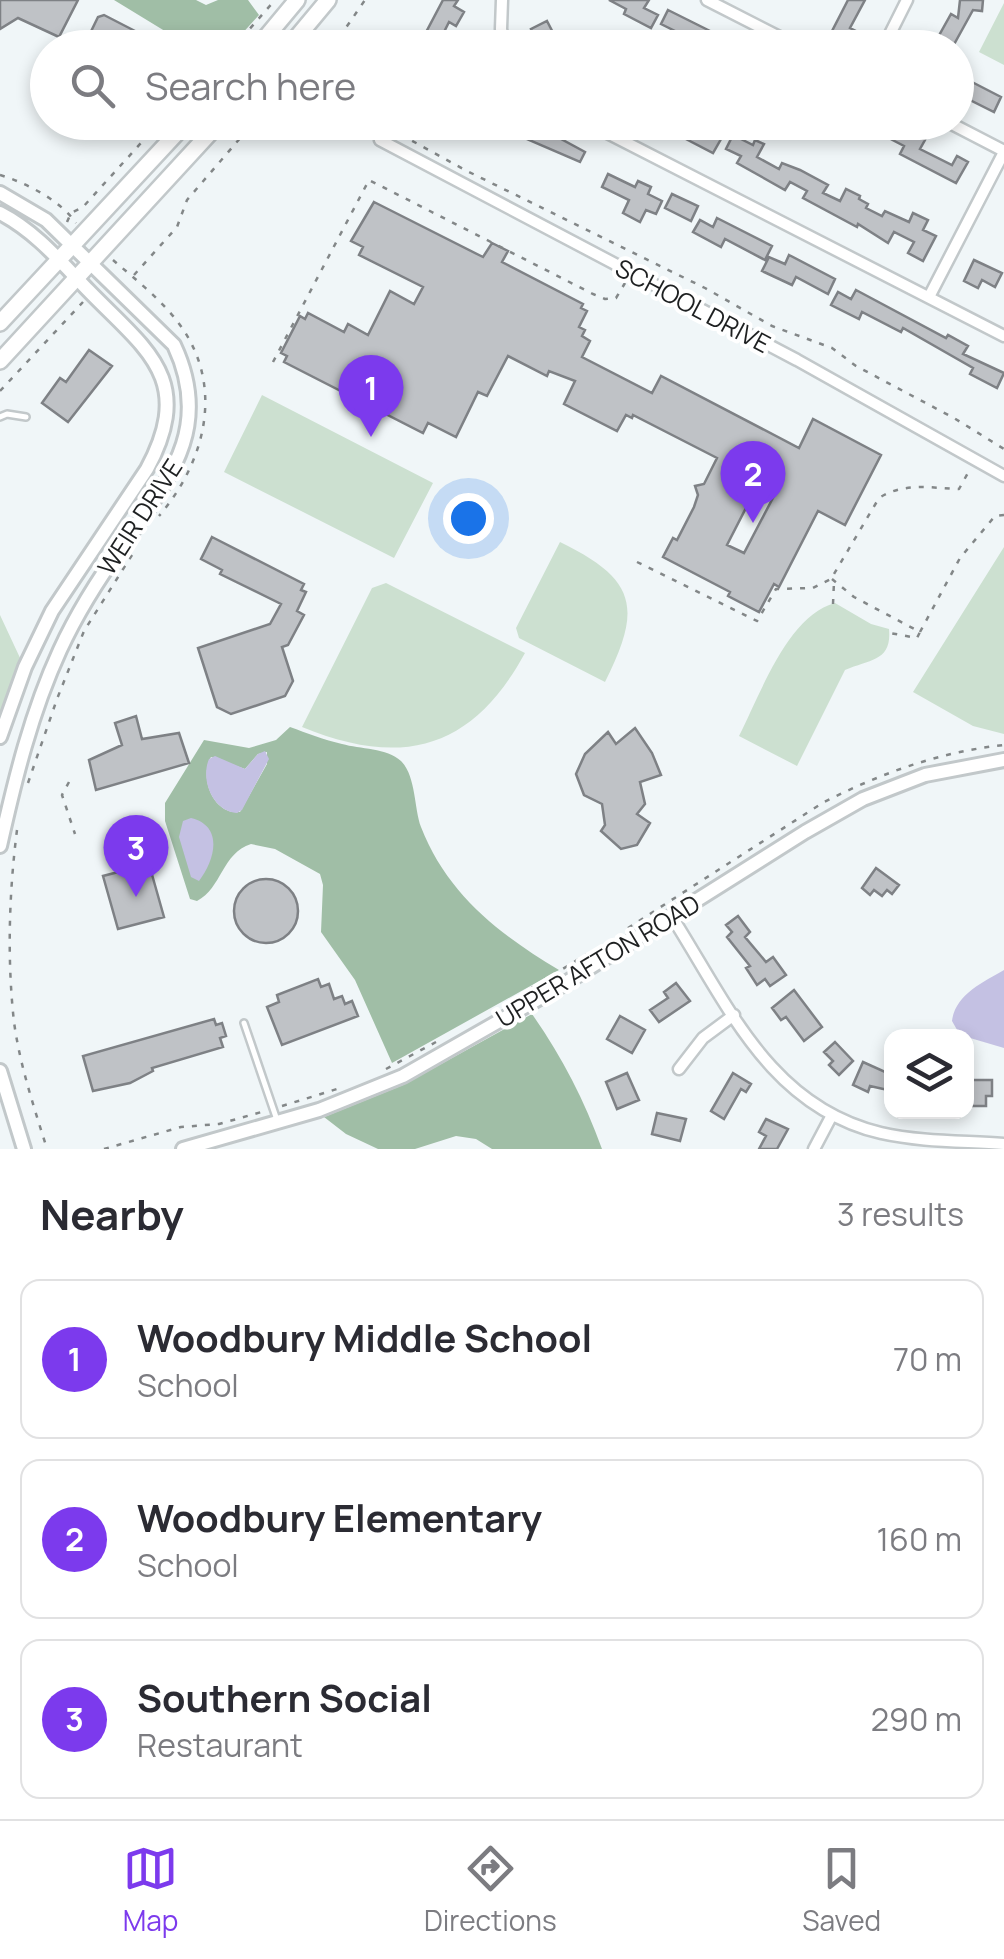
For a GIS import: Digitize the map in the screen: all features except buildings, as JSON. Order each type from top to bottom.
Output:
[{"type":"main road","points":[[271,30],[297,0]]},
{"type":"main road","points":[[303,30],[328,0]]},
{"type":"main road","points":[[0,324],[170,140]]},
{"type":"main road","points":[[0,361],[204,140]]},
{"type":"street","points":[[501,30],[502,0]]},
{"type":"street","points":[[709,0],[766,30]]},
{"type":"street","points":[[892,30],[907,0]]},
{"type":"street","points":[[929,297],[1004,152],[974,136]]},
{"type":"street","name":"SCHOOL DRIVE","points":[[380,140],[1004,476]]},
{"type":"street","points":[[621,140],[1004,336]]},
{"type":"street","name":"WEIR DRIVE","points":[[0,193],[34,211],[174,345],[185,368],[190,417],[186,440],[169,477],[94,588],[61,648],[22,750],[0,846]]},
{"type":"street","name":"WEIR DRIVE","points":[[0,213],[20,224],[138,338],[162,376],[166,413],[160,444],[147,469],[52,612],[25,667],[0,737]]},
{"type":"street","name":"UPPER AFTON ROAD","points":[[184,1149],[276,1115],[346,1101],[434,1060],[863,799],[925,775],[1004,760]]},
{"type":"street","points":[[672,918],[768,1065],[786,1085],[856,1126],[902,1137],[1004,1144]]},
{"type":"street","points":[[678,1069],[703,1038],[734,1015]]},
{"type":"street","points":[[0,1071],[24,1149]]},
{"type":"street","points":[[814,1149],[832,1115]]},
{"type":"lane","points":[[0,417],[26,417]]},
{"type":"lane","points":[[244,1024],[276,1115]]},
{"type":"path","points":[[249,30],[275,0]]},
{"type":"path","points":[[344,30],[365,0]]},
{"type":"path","points":[[0,175],[33,188],[67,212],[75,213],[143,140]]},
{"type":"path","points":[[133,276],[177,227],[187,200],[239,140]]},
{"type":"path","points":[[411,140],[772,326],[832,348],[856,366],[1004,449]]},
{"type":"path","points":[[273,362],[369,180],[605,299],[620,295],[631,273]]},
{"type":"path","points":[[117,264],[178,322],[203,376],[206,422],[196,460],[154,522]]},
{"type":"path","points":[[0,391],[79,306]]},
{"type":"path","points":[[833,604],[833,580],[878,498],[908,486],[960,489],[975,459]]},
{"type":"path","points":[[890,634],[917,638],[972,540],[995,516],[1004,515]]},
{"type":"path","points":[[24,796],[84,631],[136,550]]},
{"type":"path","points":[[637,562],[752,621],[760,619],[776,589],[813,588],[833,580]]},
{"type":"path","points":[[833,580],[854,597],[920,632]]},
{"type":"path","points":[[628,928],[824,802],[858,785],[922,760],[1004,745]]},
{"type":"path","points":[[70,782],[62,795],[75,834]]},
{"type":"path","points":[[18,824],[11,930],[14,1022],[46,1149]]},
{"type":"path","points":[[530,989],[600,946]]},
{"type":"path","points":[[387,1068],[443,1038]]},
{"type":"path","points":[[104,1149],[181,1128],[276,1115],[344,1086]]},
{"type":"green space","points":[[114,0],[196,0],[206,5],[218,0],[248,0],[259,15],[245,30],[163,30]]},
{"type":"green space","points":[[1004,3],[1004,65],[979,52]]},
{"type":"green space","points":[[262,395],[433,483],[394,558],[224,472]]},
{"type":"green space","points":[[560,542],[604,569],[618,583],[625,598],[625,634],[605,682],[519,638],[516,628]]},
{"type":"green space","points":[[1004,547],[1004,734],[973,726],[913,692]]},
{"type":"green space","points":[[386,583],[525,653],[482,711],[458,730],[431,742],[403,747],[372,746],[338,740],[302,727],[372,588]]},
{"type":"green space","points":[[835,603],[871,624],[889,629],[889,639],[878,657],[845,670],[797,766],[739,736],[790,640],[818,610]]},
{"type":"green space","points":[[0,615],[21,660],[0,716]]},
{"type":"green space","points":[[290,727],[335,742],[381,751],[401,761],[412,783],[421,827],[445,873],[496,927],[559,970],[392,1063],[355,980],[321,932],[320,874],[275,849],[251,844],[234,855],[205,895],[197,901],[190,899],[165,821],[165,803],[204,740],[249,748],[276,740]],"holes":[[[267,752],[267,764],[240,812],[222,807],[211,793],[207,774],[211,757],[245,769],[258,754]]]},
{"type":"green space","points":[[532,1014],[572,1079],[602,1149],[492,1149],[476,1139],[456,1136],[415,1149],[378,1149],[346,1134],[324,1117],[403,1085]]},
{"type":"shaded area","points":[[265,751],[269,759],[242,810],[237,813],[221,807],[208,785],[209,759],[215,756],[245,769]]},
{"type":"shaded area","points":[[191,818],[208,828],[212,836],[212,854],[199,881],[191,877],[179,837],[183,821]]},
{"type":"shaded area","points":[[1004,970],[1004,1048],[974,1039],[974,1029],[957,1029],[952,1021],[958,1004],[971,990]]},
{"type":"place","name":"Woodbury Middle School","points":[[371,437]]},
{"type":"place","name":"Woodbury Elementary","points":[[753,523]]},
{"type":"place","name":"Southern Social","points":[[136,897]]}]
